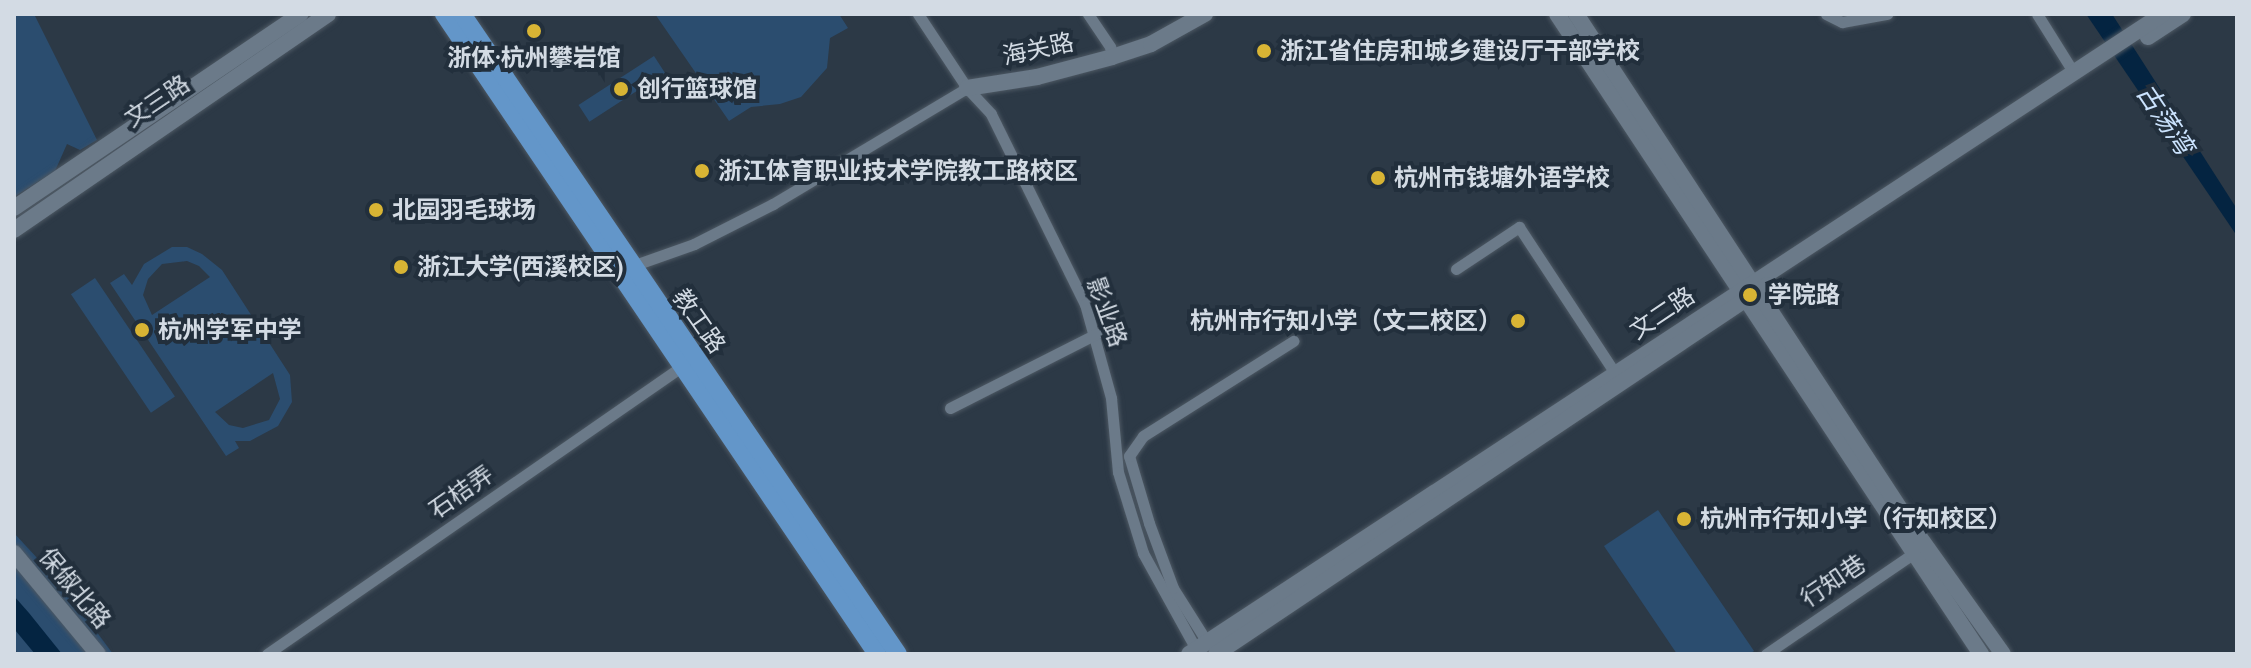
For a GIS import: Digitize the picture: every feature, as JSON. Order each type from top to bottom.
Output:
[{"type":"main road","name":"文三路","points":[[14,208],[301,14]]},
{"type":"main road","name":"文三路","points":[[14,230],[328,14]]},
{"type":"main road","name":"教工路","points":[[444,14],[681,367],[798,532],[877,654]]},
{"type":"main road","name":"教工路","points":[[462,14],[632,266],[812,522],[898,654]]},
{"type":"main road","name":"海关路","points":[[967,88],[1037,77],[1112,57],[1151,44],[1205,14]]},
{"type":"main road","points":[[1557,14],[1749,290]]},
{"type":"main road","points":[[1576,14],[1749,290],[1920,549],[1981,654]]},
{"type":"main road","name":"文二路","points":[[2134,40],[2163,14]]},
{"type":"main road","name":"文二路","points":[[1202,650],[2134,40],[2183,14]]},
{"type":"main road","name":"文二路","points":[[1202,650],[1615,373],[1749,290],[2074,73],[2108,57]]},
{"type":"main road","points":[[1920,549],[2003,654]]},
{"type":"main road","name":"保俶北路","points":[[14,553],[98,654]]},
{"type":"street","name":"影业路","points":[[918,14],[967,88],[991,114],[1085,304],[1096,334],[1111,398],[1118,472],[1143,553],[1202,650]]},
{"type":"street","points":[[1088,14],[1110,47],[1112,57]]},
{"type":"street","points":[[1826,14],[1842,22],[1887,14]]},
{"type":"street","points":[[2037,14],[2074,73]]},
{"type":"street","points":[[632,266],[694,244],[773,204],[967,88]]},
{"type":"street","points":[[1456,269],[1519,227],[1615,373]]},
{"type":"street","points":[[950,408],[1096,334]]},
{"type":"street","points":[[1202,650],[1173,588],[1129,456],[1143,436],[1293,341]]},
{"type":"street","name":"石桔弄","points":[[267,654],[681,367]]},
{"type":"street","name":"行知巷","points":[[1766,654],[1920,549]]},
{"type":"shaded area","points":[[14,14],[34,14],[97,140],[80,150],[67,144],[55,171],[14,197]]},
{"type":"shaded area","points":[[655,14],[839,14],[848,28],[830,38],[827,68],[801,97],[780,104],[751,107],[729,121]]},
{"type":"shaded area","name":"创行篮球馆","points":[[654,56],[665,73],[589,122],[579,105]]},
{"type":"shaded area","points":[[172,247],[187,247],[222,270],[290,375],[292,402],[278,426],[250,441],[235,441],[239,448],[226,456],[110,283],[124,274],[132,285],[144,264]],"holes":[[[187,261],[199,266],[210,277],[152,315],[143,295],[148,279],[162,264]],[[273,373],[280,399],[269,420],[243,428],[229,425],[215,412]]]},
{"type":"shaded area","points":[[95,278],[175,397],[151,413],[71,294]]},
{"type":"shaded area","points":[[1658,510],[1754,651],[1749,654],[1677,654],[1604,546]]},
{"type":"shaded area","points":[[14,533],[61,584],[113,654],[18,654],[14,648]]},
{"type":"water","name":"古荡湾","points":[[2086,14],[2112,14],[2237,209],[2237,236]]},
{"type":"water","points":[[14,596],[62,654],[35,654],[15,630]]},
{"type":"place","name":"浙体·杭州攀岩馆","points":[[534,31]]},
{"type":"place","name":"浙江省住房和城乡建设厅干部学校","points":[[1264,51]]},
{"type":"place","name":"创行篮球馆","points":[[621,89]]},
{"type":"place","name":"浙江体育职业技术学院教工路校区","points":[[702,171]]},
{"type":"place","name":"杭州市钱塘外语学校","points":[[1378,178]]},
{"type":"place","name":"北园羽毛球场","points":[[376,210]]},
{"type":"place","name":"浙江大学(西溪校区)","points":[[401,267]]},
{"type":"place","name":"学院路","points":[[1750,295]]},
{"type":"place","name":"杭州市行知小学（文二校区）","points":[[1518,321]]},
{"type":"place","name":"杭州学军中学","points":[[142,330]]},
{"type":"place","name":"杭州市行知小学（行知校区）","points":[[1684,519]]}]
